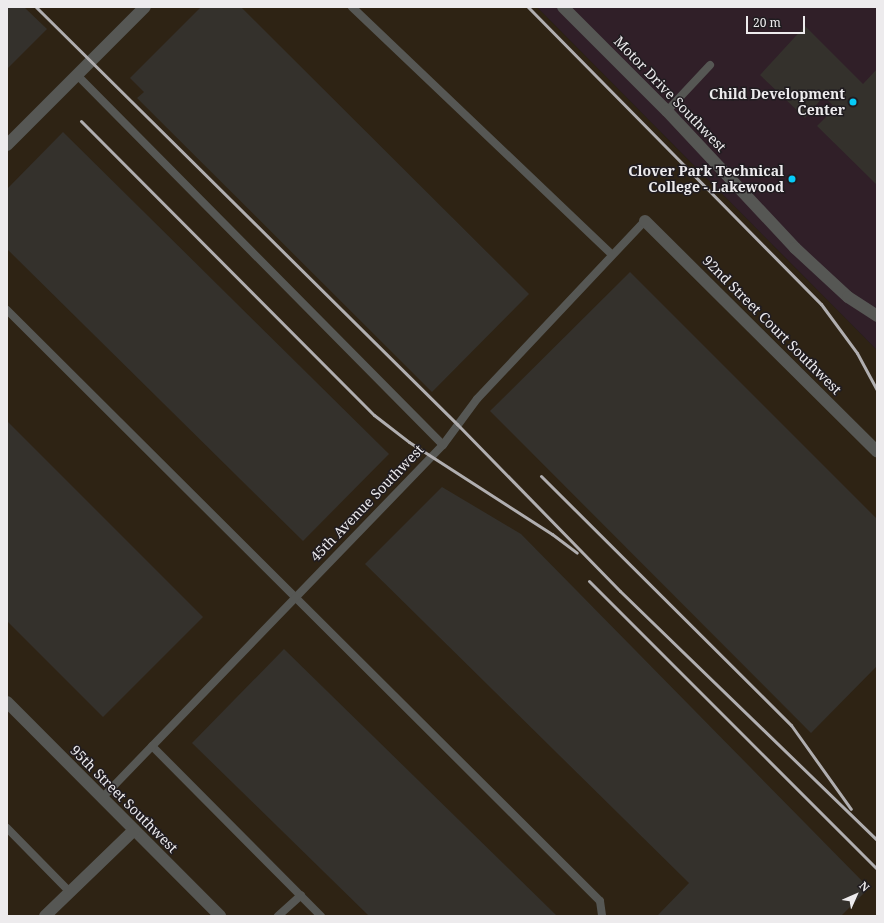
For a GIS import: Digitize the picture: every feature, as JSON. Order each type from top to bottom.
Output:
[{"type":"street","points":[[7,144],[145,7]]},
{"type":"street","name":"Motor Drive Southwest","points":[[563,7],[667,111],[795,248],[848,297],[877,316]]},
{"type":"street","name":"92nd Street Court Southwest","points":[[645,221],[877,451]]},
{"type":"street","name":"95th Street Southwest","points":[[7,702],[220,916]]},
{"type":"street","points":[[45,916],[134,830]]},
{"type":"lane","points":[[352,7],[612,255]]},
{"type":"lane","points":[[667,111],[710,65]]},
{"type":"lane","points":[[77,75],[444,445]]},
{"type":"lane","name":"45th Avenue Southwest","points":[[102,798],[444,445],[477,399],[645,221]]},
{"type":"lane","points":[[7,310],[600,901],[602,916]]},
{"type":"lane","points":[[152,746],[321,916]]},
{"type":"lane","points":[[7,828],[70,892]]},
{"type":"lane","points":[[278,916],[301,895]]},
{"type":"shaded area","points":[[7,7],[537,7],[877,350],[877,916],[7,916]]},
{"type":"shaded area","name":"Clover Park Technical College - Lakewood","points":[[537,7],[877,7],[877,350]]},
{"type":"building","points":[[7,7],[24,7],[47,29],[7,69]]},
{"type":"building","points":[[201,7],[241,7],[529,294],[432,392],[137,98],[144,92],[130,78]]},
{"type":"building","name":"Child Development Center","points":[[805,26],[863,84],[877,69],[877,185],[817,126],[835,108],[824,96],[805,118],[760,75]]},
{"type":"building","points":[[63,132],[389,454],[303,541],[7,249],[7,189]]},
{"type":"building","points":[[630,272],[877,519],[877,666],[811,733],[490,411]]},
{"type":"building","points":[[7,421],[203,617],[103,717],[7,621]]},
{"type":"building","points":[[442,487],[521,534],[869,888],[841,916],[657,916],[689,883],[365,564]]},
{"type":"building","points":[[284,649],[556,915],[369,916],[192,743]]},
{"type":"railway","points":[[36,7],[457,424],[620,591],[877,840]]},
{"type":"railway","points":[[528,7],[821,304],[857,353],[877,390]]},
{"type":"railway","points":[[81,121],[374,415],[409,442],[552,534],[577,553]]},
{"type":"railway","points":[[541,476],[791,725],[851,809]]},
{"type":"railway","points":[[589,581],[877,869]]},
{"type":"place","name":"Child Development Center","points":[[853,102]]},
{"type":"place","name":"Clover Park Technical College - Lakewood","points":[[792,179]]}]
